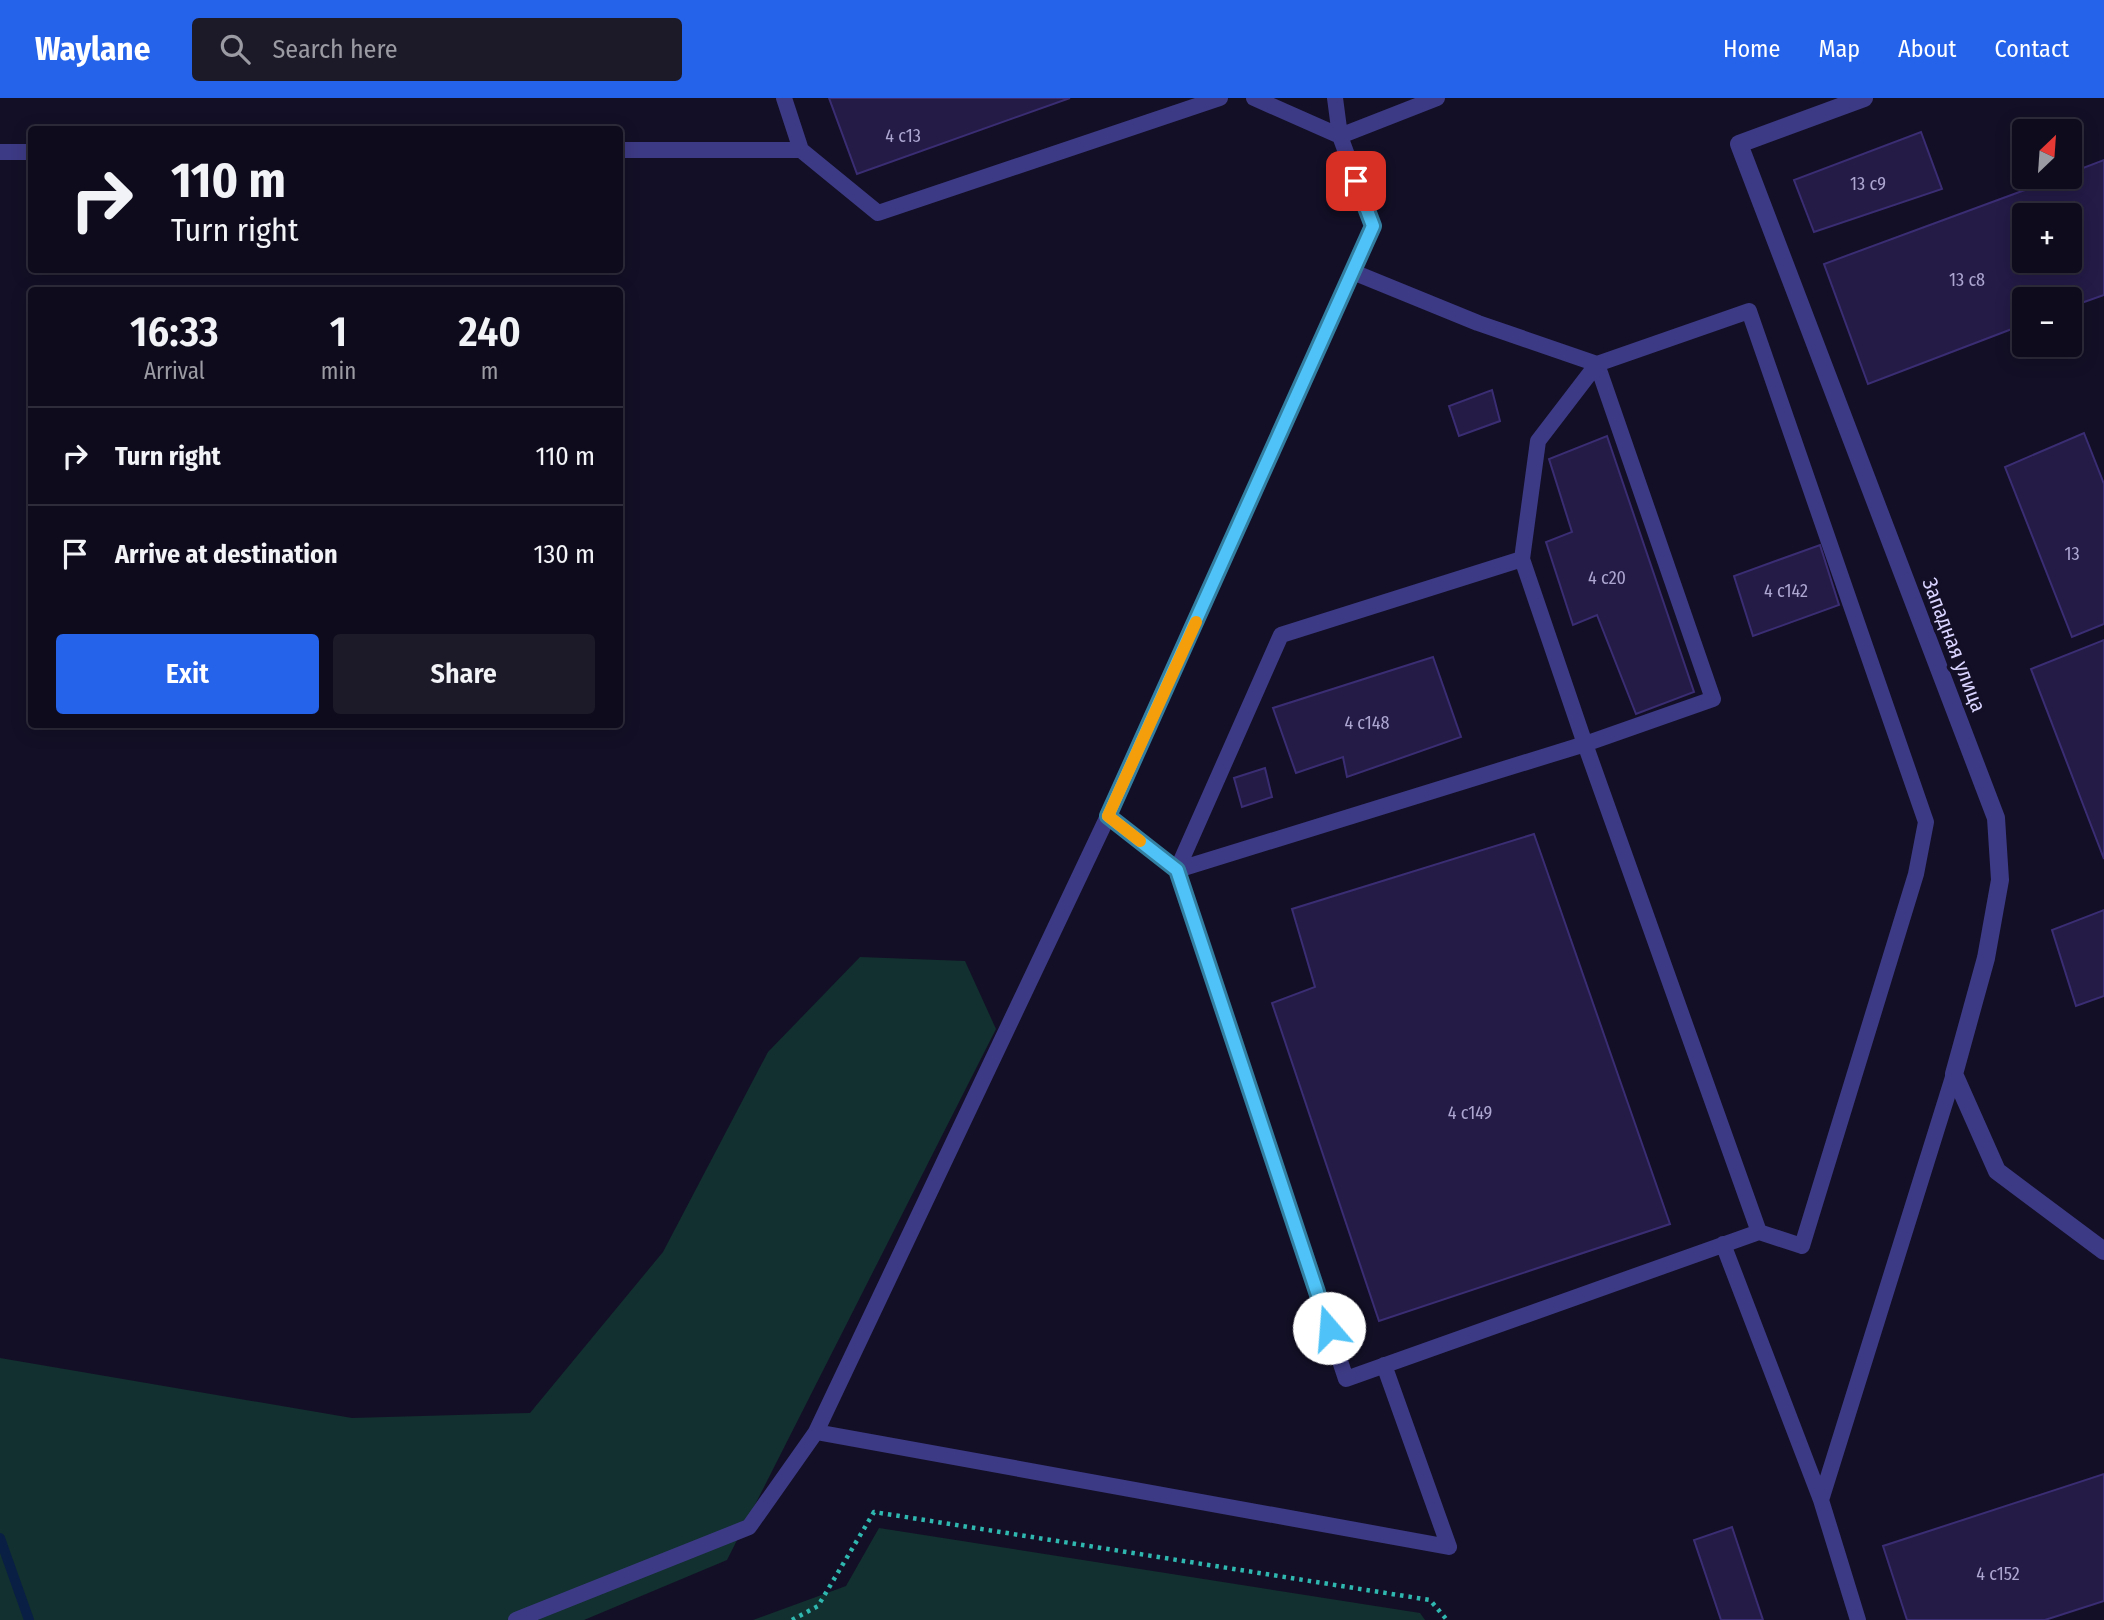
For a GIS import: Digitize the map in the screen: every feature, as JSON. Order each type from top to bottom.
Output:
[{"type":"street","name":"Западная улица","points":[[1864,98],[1739,144],[1996,818],[2000,880],[1986,958],[1954,1074]]},
{"type":"street","points":[[1954,1074],[1997,1171],[2104,1251]]},
{"type":"lane","points":[[784,98],[801,150],[878,213],[1220,98]]},
{"type":"lane","points":[[1254,98],[1340,135],[1437,98]]},
{"type":"lane","points":[[516,1620],[749,1527],[816,1432],[1108,816],[1373,226],[1340,135],[1335,98]]},
{"type":"lane","points":[[623,150],[801,150]]},
{"type":"lane","points":[[0,152],[28,152]]},
{"type":"lane","points":[[1353,272],[1478,323],[1597,364]]},
{"type":"lane","points":[[1108,816],[1177,870],[1346,1379],[1759,1232],[1802,1246],[1916,874],[1926,822],[1749,311],[1597,364],[1538,441],[1522,559],[1584,744],[1759,1232]]},
{"type":"lane","points":[[1177,870],[1584,744],[1713,699],[1597,364]]},
{"type":"lane","points":[[1177,870],[1281,635],[1522,559]]},
{"type":"lane","points":[[1821,1500],[1954,1074]]},
{"type":"lane","points":[[1723,1244],[1821,1500],[1858,1620]]},
{"type":"lane","points":[[816,1432],[1449,1547],[1384,1365]]},
{"type":"path","points":[[792,1620],[817,1606],[874,1512],[1430,1600],[1447,1620]]},
{"type":"green space","points":[[860,957],[965,961],[996,1029],[727,1560],[584,1620],[0,1620],[0,1358],[352,1418],[530,1413],[663,1252],[768,1052]]},
{"type":"green space","points":[[879,1528],[1420,1613],[1425,1620],[753,1620],[846,1586]]},
{"type":"building","points":[[829,98],[1070,98],[857,174]]},
{"type":"building","points":[[1921,132],[1942,189],[1814,232],[1794,180]]},
{"type":"building","points":[[2104,160],[2104,295],[2082,303],[2082,287],[2012,287],[2012,329],[1868,384],[1824,264],[2027,189],[2082,189],[2082,168]]},
{"type":"building","points":[[1492,390],[1500,421],[1459,436],[1449,406]]},
{"type":"building","points":[[2084,433],[2104,484],[2104,624],[2072,637],[2005,467]]},
{"type":"building","points":[[1607,436],[1694,692],[1636,714],[1597,615],[1573,625],[1546,542],[1572,532],[1549,459]]},
{"type":"building","points":[[1820,545],[1839,605],[1753,636],[1734,576]]},
{"type":"building","points":[[2104,640],[2104,859],[2031,669]]},
{"type":"building","points":[[1433,657],[1461,737],[1347,777],[1343,757],[1296,773],[1273,708]]},
{"type":"building","points":[[1265,768],[1272,797],[1242,807],[1234,778]]},
{"type":"building","points":[[1534,834],[1670,1224],[1379,1321],[1272,1003],[1315,987],[1292,909]]},
{"type":"building","points":[[2104,910],[2104,996],[2076,1006],[2052,930]]},
{"type":"building","points":[[2104,1474],[2104,1601],[2045,1620],[1907,1620],[1883,1546]]},
{"type":"building","points":[[1732,1527],[1763,1620],[1721,1620],[1694,1540]]},
{"type":"waterway","points":[[0,1538],[29,1620]]},
{"type":"slow traffic","points":[[1140,841],[1108,816],[1196,622]]},
{"type":"route","points":[[1329,1328],[1177,870],[1108,816],[1373,226],[1356,181]]}]
